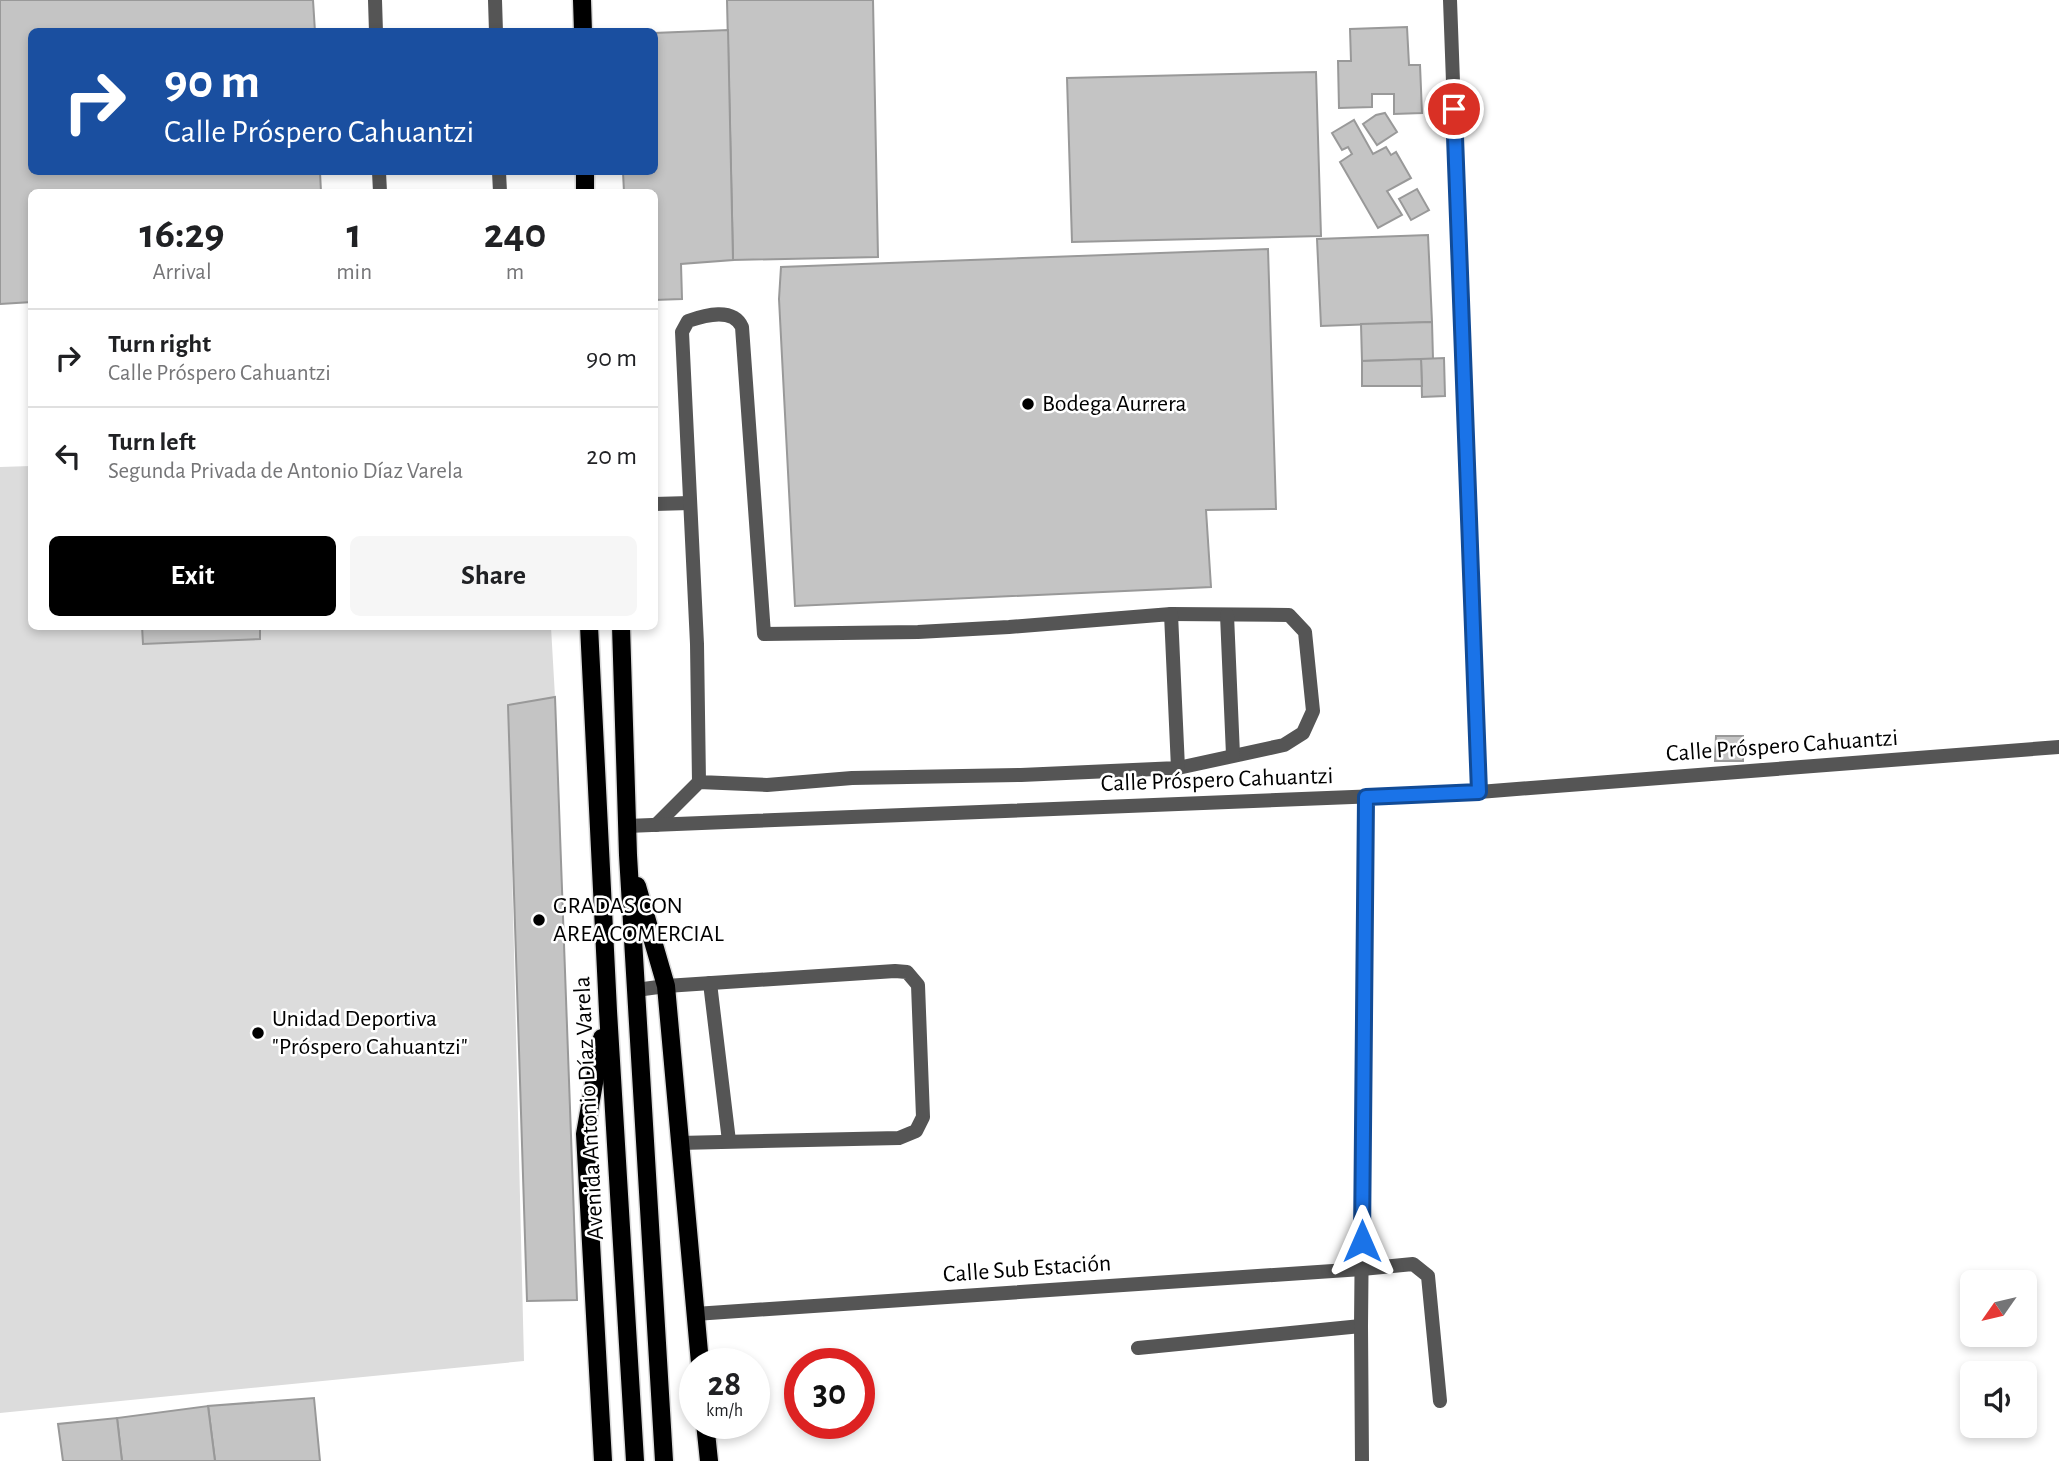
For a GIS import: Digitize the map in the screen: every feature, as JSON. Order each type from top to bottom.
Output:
[{"type":"main road","points":[[582,0],[583,28]]},
{"type":"main road","name":"Avenida Antonio Díaz Varela","points":[[589,630],[608,1011],[635,1461]]},
{"type":"main road","points":[[621,630],[628,855],[664,1461]]},
{"type":"main road","points":[[628,855],[666,986],[698,1348]]},
{"type":"main road","points":[[603,1461],[584,1133],[608,1011]]},
{"type":"main road","points":[[707,1439],[709,1461]]},
{"type":"street","points":[[376,0],[376,28]]},
{"type":"street","points":[[495,0],[496,28]]},
{"type":"street","points":[[1450,0],[1479,792]]},
{"type":"street","points":[[656,825],[699,782],[697,643],[682,332],[688,321],[700,317],[730,314],[738,319],[742,327],[764,634],[957,630],[1171,614],[1289,615],[1305,632],[1313,711],[1303,733],[1283,745],[1178,768],[1021,775],[852,778],[766,785],[699,782]]},
{"type":"street","points":[[658,504],[690,503]]},
{"type":"street","points":[[1171,614],[1178,768]]},
{"type":"street","points":[[1227,615],[1233,755]]},
{"type":"street","name":"Calle Próspero Cahuantzi","points":[[627,826],[1479,792],[2059,747]]},
{"type":"street","points":[[1362,1461],[1366,797]]},
{"type":"street","points":[[636,990],[895,971],[908,972],[918,985],[923,1117],[916,1130],[899,1138],[679,1143]]},
{"type":"street","points":[[710,983],[729,1141]]},
{"type":"street","name":"Calle Sub Estación","points":[[695,1314],[1413,1264],[1428,1276],[1440,1401]]},
{"type":"street","points":[[1138,1348],[1361,1326]]},
{"type":"shaded area","name":"Unidad Deportiva \"Próspero Cahuantzi\"","points":[[28,466],[28,630],[551,630],[555,697],[508,705],[524,1361],[0,1413],[0,467]]},
{"type":"building","points":[[0,0],[313,0],[315,28],[28,28],[28,175],[320,175],[321,189],[28,189],[28,302],[0,304]]},
{"type":"building","points":[[727,0],[873,0],[878,257],[733,260]]},
{"type":"building","points":[[1407,27],[1409,65],[1420,65],[1422,113],[1394,114],[1394,94],[1372,94],[1372,107],[1339,108],[1338,61],[1351,61],[1350,29]]},
{"type":"building","points":[[728,30],[733,260],[681,264],[682,299],[658,300],[658,189],[624,189],[623,175],[658,175],[658,33]]},
{"type":"building","points":[[1316,72],[1321,236],[1072,242],[1067,78]]},
{"type":"building","points":[[1385,113],[1397,132],[1377,145],[1363,124],[1376,115]]},
{"type":"building","points":[[1354,120],[1373,154],[1386,147],[1391,155],[1396,152],[1411,178],[1387,191],[1402,215],[1378,228],[1340,162],[1352,154],[1348,147],[1342,150],[1332,133]]},
{"type":"building","points":[[1417,189],[1429,210],[1411,220],[1399,199]]},
{"type":"building","points":[[1428,235],[1432,322],[1321,326],[1317,239]]},
{"type":"building","name":"Bodega Aurrera","points":[[1268,249],[1276,509],[1206,510],[1211,587],[795,606],[779,299],[781,267]]},
{"type":"building","points":[[1432,322],[1433,359],[1362,361],[1361,324]]},
{"type":"building","points":[[1444,358],[1445,396],[1422,397],[1421,359]]},
{"type":"building","points":[[1421,359],[1422,386],[1362,386],[1362,361]]},
{"type":"building","points":[[142,630],[260,630],[260,639],[143,644]]},
{"type":"building","name":"GRADAS CON AREA COMERCIAL","points":[[555,697],[577,1300],[527,1301],[508,705]]},
{"type":"building","points":[[1716,736],[1743,736],[1743,761],[1715,761]]},
{"type":"building","points":[[314,1398],[320,1461],[215,1461],[208,1406]]},
{"type":"building","points":[[208,1406],[215,1461],[122,1461],[117,1418]]},
{"type":"building","points":[[117,1418],[122,1461],[63,1461],[58,1424]]},
{"type":"place","name":"Bodega Aurrera","points":[[1028,404]]},
{"type":"place","name":"GRADAS CON AREA COMERCIAL","points":[[539,920]]},
{"type":"place","name":"Unidad Deportiva \"Próspero Cahuantzi\"","points":[[258,1033]]},
{"type":"route","points":[[1362,1241],[1366,797],[1479,792],[1454,109]]}]
